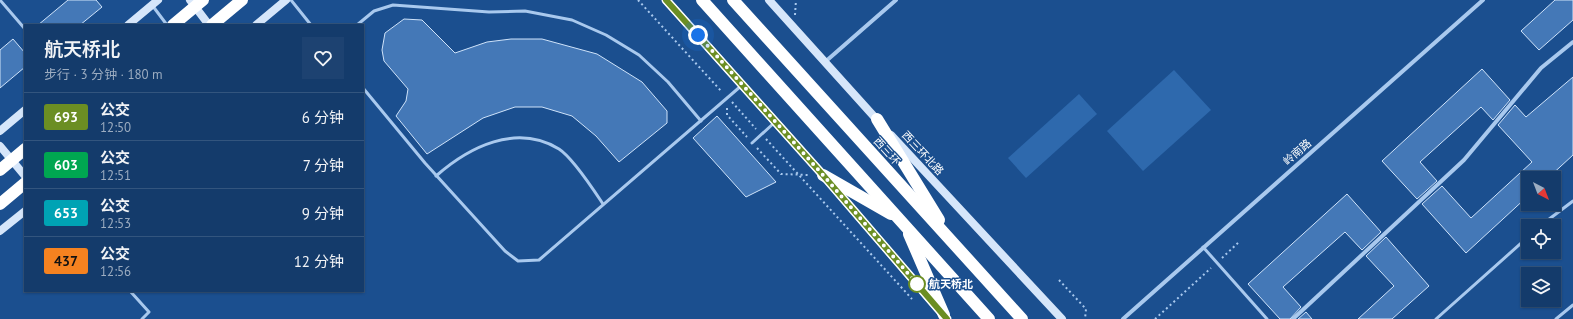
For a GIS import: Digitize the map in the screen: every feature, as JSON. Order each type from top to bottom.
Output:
[{"type":"highway","points":[[174,24],[203,0]]},
{"type":"highway","points":[[212,24],[242,0]]},
{"type":"highway","points":[[702,0],[989,319]]},
{"type":"highway","name":"西三环","points":[[733,0],[1022,319]]},
{"type":"highway","points":[[877,119],[956,246]]},
{"type":"highway","points":[[0,170],[24,150]]},
{"type":"highway","points":[[823,175],[902,223],[945,317]]},
{"type":"highway","points":[[0,204],[24,184]]},
{"type":"street","points":[[190,0],[210,24]]},
{"type":"street","points":[[257,24],[286,0]]},
{"type":"street","points":[[666,0],[823,175],[945,317]]},
{"type":"street","name":"西三环北路","points":[[769,0],[1062,319]]},
{"type":"street","points":[[825,62],[896,0]]},
{"type":"street","name":"岭南路","points":[[1123,319],[1483,0]]},
{"type":"street","points":[[129,24],[155,3]]},
{"type":"street","points":[[1293,319],[1464,160],[1542,68],[1573,42]]},
{"type":"street","points":[[0,131],[24,111]]},
{"type":"street","points":[[0,146],[24,175]]},
{"type":"street","points":[[0,231],[24,212]]},
{"type":"lane","points":[[0,0],[24,28]]},
{"type":"lane","points":[[291,0],[310,24]]},
{"type":"lane","points":[[155,3],[166,24]]},
{"type":"lane","points":[[358,24],[374,11],[393,5],[489,12],[525,11],[572,20],[606,35],[639,55],[668,82],[701,122]]},
{"type":"lane","points":[[364,89],[436,176],[505,251],[518,261],[539,260],[701,122],[742,84]]},
{"type":"lane","points":[[752,143],[775,121]]},
{"type":"lane","points":[[436,176],[454,160],[474,148],[504,138],[534,140],[559,150],[576,168],[603,204]]},
{"type":"lane","points":[[1549,219],[1573,201]]},
{"type":"lane","points":[[1436,319],[1521,243]]},
{"type":"lane","points":[[1203,247],[1267,319]]},
{"type":"lane","points":[[131,292],[149,312],[142,319]]},
{"type":"lane","points":[[1556,319],[1573,305]]},
{"type":"path","points":[[638,0],[912,299]]},
{"type":"path","points":[[1155,319],[1240,241]]},
{"type":"path","points":[[1059,280],[1086,309],[1085,319]]},
{"type":"shaded area","points":[[1174,70],[1211,110],[1143,171],[1107,131]]},
{"type":"shaded area","points":[[1079,94],[1097,114],[1026,178],[1008,158]]},
{"type":"building","points":[[68,0],[96,0],[102,7],[81,24],[39,24]]},
{"type":"building","points":[[1555,0],[1573,0],[1573,20],[1539,50],[1521,31]]},
{"type":"building","points":[[404,19],[422,20],[455,53],[487,42],[511,39],[542,39],[597,54],[642,82],[667,111],[667,123],[619,162],[596,136],[572,116],[542,107],[515,107],[483,118],[427,154],[396,116],[406,101],[408,89],[384,61],[382,50],[385,33]]},
{"type":"building","points":[[13,39],[24,52],[24,68],[0,88],[0,50]]},
{"type":"building","points":[[1482,69],[1510,100],[1493,120],[1481,107],[1420,162],[1437,181],[1417,199],[1382,161]]},
{"type":"building","points":[[1573,77],[1573,155],[1556,171],[1522,171],[1532,162],[1498,125],[1515,105],[1526,117]]},
{"type":"building","points":[[717,116],[776,182],[746,197],[693,138]]},
{"type":"building","points":[[1521,172],[1521,202],[1466,253],[1422,204],[1442,186],[1471,218]]},
{"type":"building","points":[[1347,194],[1381,232],[1362,250],[1345,232],[1283,287],[1301,307],[1290,319],[1280,319],[1248,284]]},
{"type":"building","points":[[1386,237],[1429,286],[1392,319],[1358,319],[1394,286],[1366,256]]},
{"type":"building","points":[[1306,312],[1312,319],[1298,319]]},
{"type":"bus line","name":"693","points":[[666,0],[823,175],[947,319]]},
{"type":"place","name":"航天桥北","points":[[917,284]]},
{"type":"route","points":[[698,35],[823,175],[917,284]]}]
